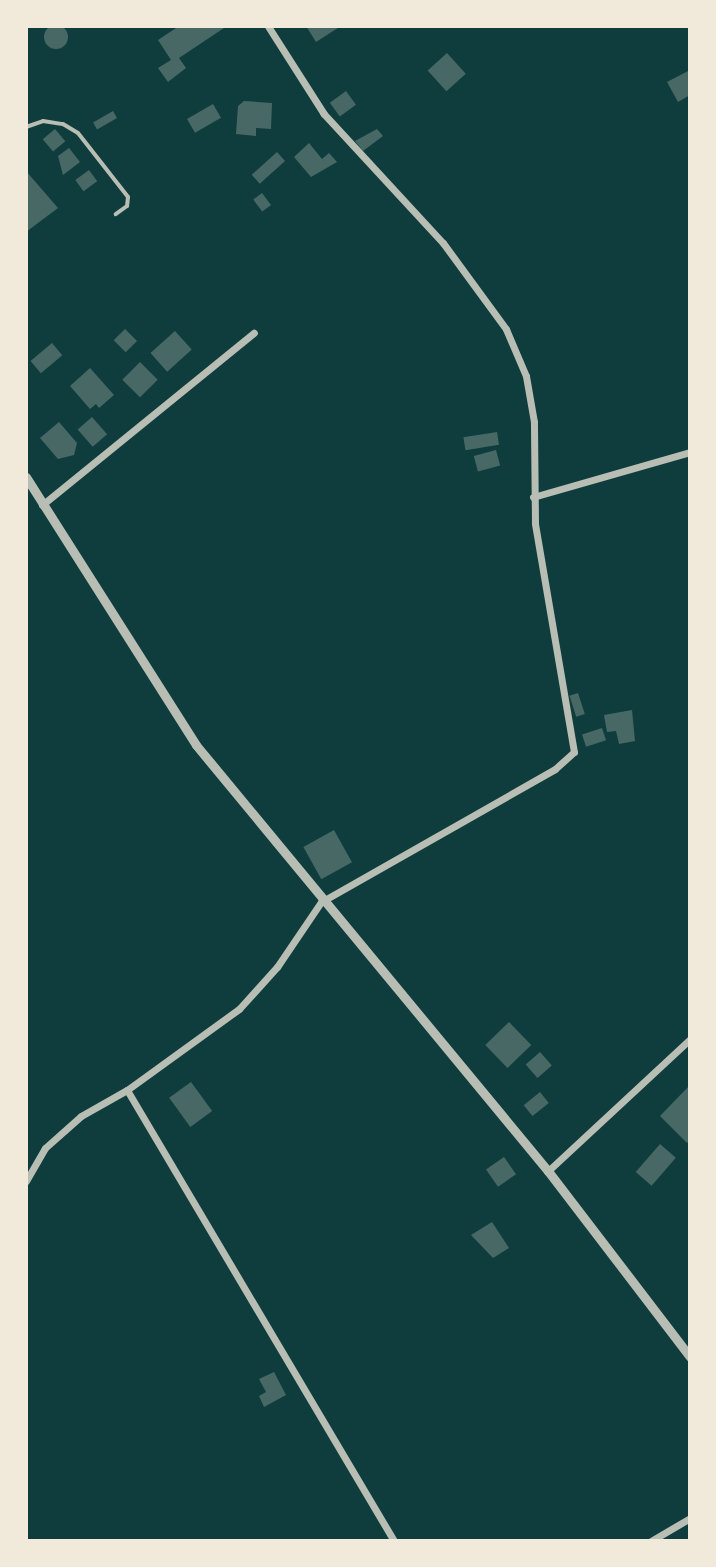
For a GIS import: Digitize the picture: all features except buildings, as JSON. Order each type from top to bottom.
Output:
[{"type":"street","points":[[26,1181],[45,1148],[81,1116],[127,1090],[239,1009],[277,967],[321,902],[555,769],[574,752],[550,632],[533,497],[534,422],[526,376],[506,329],[443,243],[324,114],[268,26]]},
{"type":"street","points":[[42,505],[254,333]]},
{"type":"street","points":[[533,497],[690,452]]},
{"type":"street","points":[[26,477],[196,745],[321,902],[548,1171],[690,1357]]},
{"type":"street","points":[[548,1171],[690,1039]]},
{"type":"street","points":[[127,1090],[394,1541]]},
{"type":"street","points":[[651,1541],[690,1518]]},
{"type":"lane","points":[[26,127],[43,121],[78,133],[128,197],[127,206],[116,214]]}]
